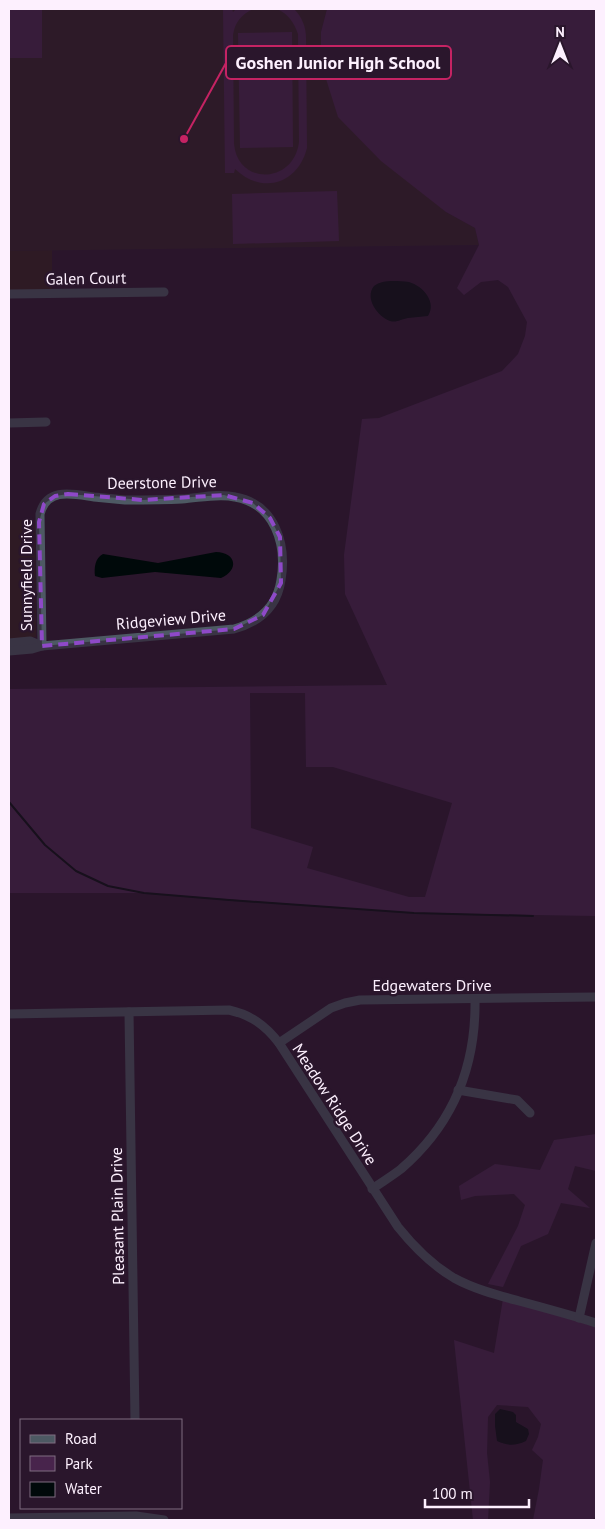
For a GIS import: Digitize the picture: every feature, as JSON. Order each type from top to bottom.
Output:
[{"type":"street","name":"Galen Court","points":[[9,294],[164,292]]},
{"type":"street","points":[[9,423],[46,422]]},
{"type":"street","name":"Deerstone Drive","points":[[44,504],[54,496],[68,494],[134,500],[235,496],[254,503]]},
{"type":"street","name":"Ridgeview Drive","points":[[9,651],[42,646],[234,629],[253,622],[271,606],[277,595],[282,576],[280,537],[270,518],[254,503]]},
{"type":"street","name":"Sunnyfield Drive","points":[[42,646],[39,522],[41,509],[44,504]]},
{"type":"street","name":"Ridgeview Drive","points":[[9,643],[30,641],[42,646]]},
{"type":"street","name":"Edgewaters Drive","points":[[279,1043],[331,1008],[345,1002],[360,1000],[596,998]]},
{"type":"street","points":[[372,1189],[400,1170],[429,1140],[442,1123],[458,1090],[470,1056],[475,1024],[475,1000]]},
{"type":"street","name":"Meadow Ridge Drive","points":[[9,1014],[229,1010],[258,1021],[279,1043],[398,1227],[410,1243],[425,1257],[454,1278],[493,1294],[596,1323]]},
{"type":"street","name":"Pleasant Plain Drive","points":[[129,1012],[135,1419]]},
{"type":"street","points":[[458,1090],[517,1100],[530,1112]]},
{"type":"street","points":[[579,1318],[596,1243]]},
{"type":"street","points":[[9,1518],[136,1512],[164,1520]]},
{"type":"highlighted area","points":[[68,494],[143,500],[224,495],[253,503],[270,518],[280,537],[281,583],[263,615],[234,629],[42,646],[39,522],[44,504],[55,496]]},
{"type":"shaded area","points":[[9,9],[327,9],[321,32],[446,212],[475,228],[479,245],[9,251]]},
{"type":"shaded area","points":[[52,250],[52,290],[9,290],[9,251]]},
{"type":"shaded area","points":[[9,520],[35,520],[36,637],[9,639]]},
{"type":"green space","points":[[9,9],[42,9],[42,58],[9,58]]},
{"type":"green space","points":[[223,9],[232,9],[233,12],[236,9],[253,9],[239,19],[233,35],[234,144],[238,158],[245,167],[255,173],[277,172],[287,166],[295,156],[299,142],[298,34],[290,19],[277,9],[294,9],[304,26],[306,38],[307,148],[296,170],[278,182],[256,182],[245,177],[235,169],[234,173],[225,173]]},
{"type":"green space","points":[[327,9],[596,9],[596,916],[414,913],[144,893],[9,893],[9,689],[387,685],[345,594],[344,555],[362,419],[379,418],[502,371],[518,354],[525,336],[527,322],[508,287],[498,280],[481,282],[464,295],[457,288],[479,245],[475,228],[446,212],[381,161],[338,117],[321,63],[321,32]],"holes":[[[250,693],[305,693],[306,767],[333,767],[452,803],[425,897],[409,897],[307,868],[313,847],[251,828]]]},
{"type":"green space","points":[[292,32],[293,147],[240,148],[238,33]]},
{"type":"green space","points":[[337,191],[339,241],[233,244],[232,194]]},
{"type":"green space","points":[[596,1134],[596,1171],[575,1166],[568,1189],[590,1208],[561,1203],[548,1234],[521,1246],[503,1287],[488,1284],[518,1226],[525,1205],[514,1194],[475,1196],[461,1200],[459,1186],[495,1164],[540,1170],[554,1140]]},
{"type":"green space","points":[[503,1299],[596,1327],[596,1516],[592,1520],[533,1520],[543,1460],[532,1450],[541,1424],[528,1407],[497,1405],[488,1417],[487,1453],[490,1482],[488,1520],[473,1520],[454,1340],[494,1353]]},
{"type":"water","points":[[393,281],[409,282],[424,291],[431,305],[428,316],[408,318],[395,322],[381,316],[372,301],[371,291],[378,284]]},
{"type":"water","points":[[216,552],[228,555],[233,562],[231,571],[221,578],[155,572],[102,578],[95,576],[98,558],[103,554],[158,563]]},
{"type":"water","points":[[500,1409],[513,1412],[516,1415],[516,1422],[528,1429],[529,1434],[526,1441],[512,1445],[497,1441],[495,1414]]},
{"type":"waterway","points":[[9,802],[45,845],[76,871],[108,886],[144,893],[229,900],[414,913],[533,916]]},
{"type":"place","name":"Goshen Junior High School","points":[[184,139]]}]
